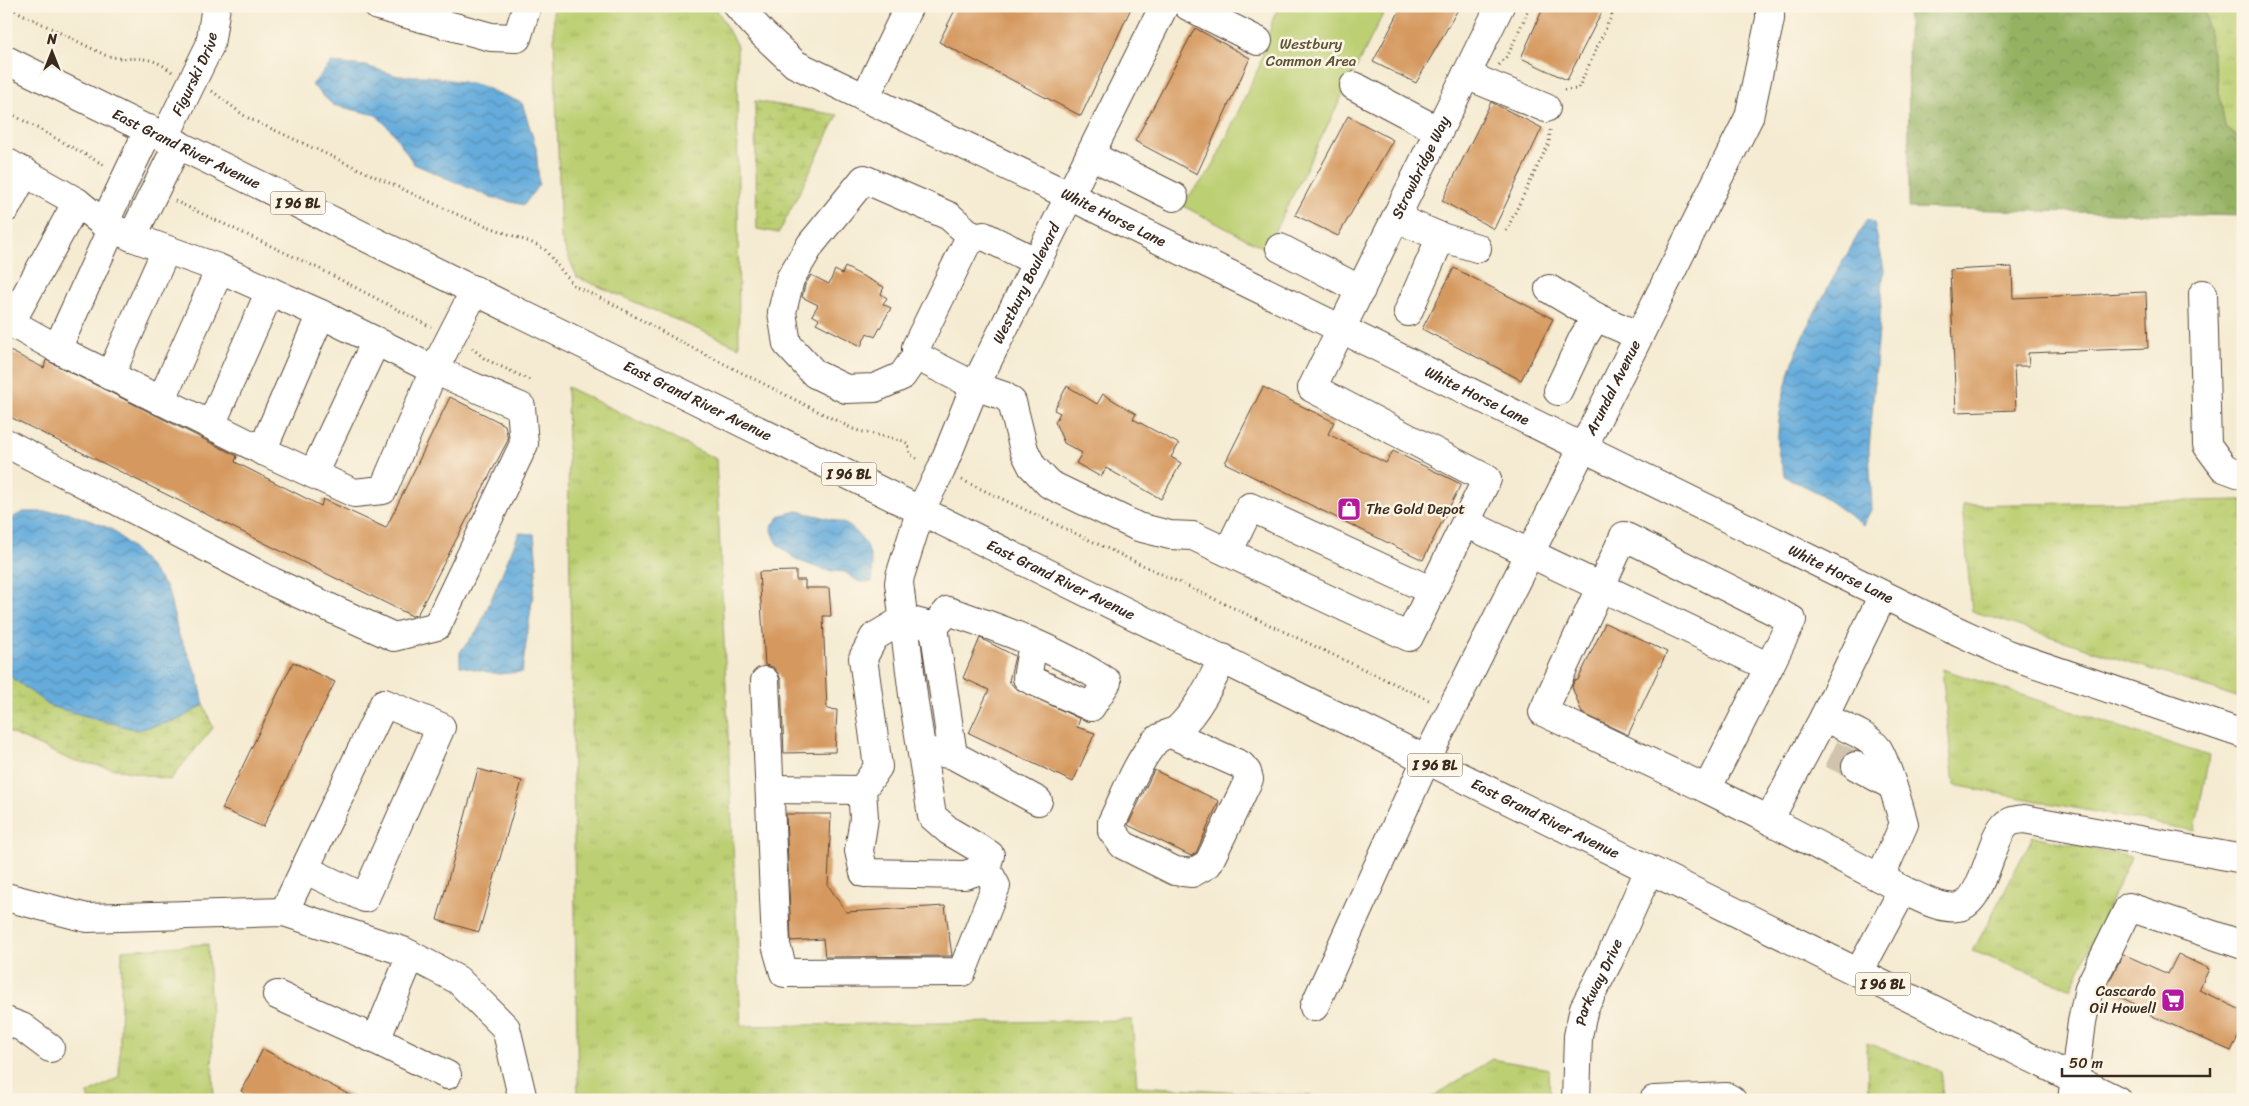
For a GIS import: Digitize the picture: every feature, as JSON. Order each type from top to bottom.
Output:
[{"type":"street","name":"Figurski Drive","points":[[57,349],[210,45],[216,6]]},
{"type":"street","points":[[378,6],[491,37],[517,38],[527,6]]},
{"type":"street","name":"White Horse Lane","points":[[738,6],[762,33],[795,64],[1070,196],[1883,595],[2007,654],[2243,734]]},
{"type":"street","points":[[865,98],[910,6]]},
{"type":"street","name":"Westbury Boulevard","points":[[986,868],[990,855],[949,832],[932,816],[899,583],[921,510],[941,470],[975,386],[1164,6]]},
{"type":"street","points":[[1188,6],[1258,41]]},
{"type":"street","name":"Strowbridge Way","points":[[1466,522],[1487,479],[1312,388],[1439,131],[1480,73],[1500,6]]},
{"type":"street","name":"Arundal Avenue","points":[[1314,1007],[1426,760],[1749,117],[1770,19],[1770,6]]},
{"type":"street","name":"East Grand River Avenue","points":[[6,60],[1859,972],[2074,1089],[2117,1100]]},
{"type":"street","points":[[1480,73],[1554,109]]},
{"type":"street","points":[[1354,86],[1439,131]]},
{"type":"street","points":[[1090,155],[1174,197]]},
{"type":"street","points":[[6,208],[16,167],[77,202],[116,230],[220,269],[321,314],[434,370],[521,407],[524,444],[437,626],[394,637],[273,582],[6,443]]},
{"type":"street","points":[[919,359],[902,376],[875,388],[846,389],[815,374],[787,344],[782,312],[790,279],[811,244],[864,179],[949,216],[974,238]]},
{"type":"street","points":[[77,202],[9,321],[57,349],[110,376],[262,451],[354,493],[382,490],[434,370],[475,290]]},
{"type":"street","points":[[1396,218],[1441,237],[1477,248]]},
{"type":"street","points":[[919,359],[916,347],[965,247],[974,238],[984,236],[1037,262]]},
{"type":"street","points":[[1408,312],[1441,237]]},
{"type":"street","points":[[1280,248],[1361,290]]},
{"type":"street","points":[[110,376],[166,250]]},
{"type":"street","points":[[161,401],[220,269]]},
{"type":"street","points":[[1549,289],[1596,317],[1639,336]]},
{"type":"street","points":[[211,426],[270,291]]},
{"type":"street","points":[[2203,294],[2207,445],[2224,468],[2243,475]]},
{"type":"street","points":[[262,451],[321,314]]},
{"type":"street","points":[[1558,391],[1583,338],[1596,317]]},
{"type":"street","points":[[313,474],[376,341]]},
{"type":"street","points":[[919,359],[975,386],[1004,396],[1012,402],[1024,450],[1032,466],[1049,484],[1138,528],[1170,535],[1193,536],[1409,637],[1466,522],[1769,667]]},
{"type":"street","points":[[1228,552],[1250,506],[1432,591]]},
{"type":"street","points":[[1707,789],[1792,620],[1624,536],[1543,712],[1707,789],[1892,884],[1945,907],[1960,907],[1972,900],[2002,831],[2011,821],[2024,819],[2243,859]]},
{"type":"street","points":[[1769,820],[1820,748],[1824,717],[1883,595]]},
{"type":"street","points":[[953,755],[934,628],[948,612],[1003,629],[1033,644]]},
{"type":"street","points":[[765,681],[776,945],[784,973],[962,972],[996,886],[986,868],[965,875],[864,873],[859,851],[864,818],[862,790],[878,767],[862,658],[874,637],[904,619],[934,628]]},
{"type":"street","points":[[1169,733],[1233,760],[1247,772],[1249,780],[1208,864],[1192,873],[1175,871],[1123,845],[1112,831],[1112,822],[1148,750],[1154,742],[1169,733],[1177,730],[1203,699],[1223,658]]},
{"type":"street","points":[[284,912],[304,869],[384,703],[441,727],[365,898],[304,869]]},
{"type":"street","points":[[1824,717],[1866,739],[1877,749],[1904,824],[1892,884],[1859,972]]},
{"type":"street","points":[[922,750],[953,755],[1038,801]]},
{"type":"street","points":[[1856,766],[1891,785]]},
{"type":"street","points":[[770,789],[862,790]]},
{"type":"street","name":"Parkway Drive","points":[[1576,1100],[1578,1036],[1584,1008],[1609,960],[1649,870]]},
{"type":"street","points":[[6,897],[87,918],[284,912],[411,955],[458,980],[506,1028],[523,1100]]},
{"type":"street","points":[[2074,1089],[2082,1022],[2089,988],[2129,907],[2243,945]]},
{"type":"street","points":[[376,1040],[411,955]]},
{"type":"street","points":[[277,995],[447,1075]]},
{"type":"street","points":[[6,1021],[22,1027],[50,1048]]},
{"type":"street","points":[[1654,1100],[1727,1097],[1732,1100]]},
{"type":"path","points":[[6,6],[105,55],[115,58],[154,59],[174,74]]},
{"type":"path","points":[[1480,73],[1508,55],[1530,6]]},
{"type":"path","points":[[1506,231],[1549,143],[1554,109],[1578,89],[1616,6]]},
{"type":"path","points":[[210,90],[220,95],[246,117],[464,216],[535,244],[545,250],[574,286],[611,302],[668,336],[855,430],[904,441],[908,444],[910,454],[920,460]]},
{"type":"path","points":[[6,111],[108,167]]},
{"type":"path","points":[[167,197],[313,266],[434,328]]},
{"type":"path","points":[[468,343],[485,359],[532,381]]},
{"type":"path","points":[[959,479],[1451,710]]},
{"type":"green space","points":[[553,6],[715,6],[737,46],[739,347],[577,277],[561,239]]},
{"type":"green space","name":"Westbury Common Area","points":[[1280,6],[1387,6],[1266,249],[1181,205],[1211,170],[1259,67],[1274,16]]},
{"type":"green space","points":[[1908,6],[2204,6],[2225,127],[2243,141],[2243,216],[1909,208]]},
{"type":"green space","points":[[2204,6],[2243,6],[2243,141],[2225,127]]},
{"type":"green space","points":[[755,101],[838,115],[779,233],[757,229]]},
{"type":"green space","points":[[567,387],[716,459],[741,1026],[1132,1020],[1137,1086],[1311,1096],[1326,1100],[578,1100]]},
{"type":"green space","points":[[2243,500],[2243,699],[1972,611],[1962,505]]},
{"type":"green space","points":[[1942,669],[2209,756],[2195,831],[1954,785]]},
{"type":"green space","points":[[6,672],[50,706],[137,730],[178,720],[204,705],[213,728],[170,780],[71,760],[6,731]]},
{"type":"green space","points":[[2033,836],[2131,857],[2071,989],[1973,951]]},
{"type":"green space","points":[[208,944],[214,1100],[88,1100],[88,1094],[119,1077],[122,950]]},
{"type":"green space","points":[[1867,1043],[1941,1071],[1943,1100],[1868,1100]]},
{"type":"green space","points":[[1492,1059],[1549,1069],[1550,1100],[1428,1100]]},
{"type":"water","points":[[331,63],[366,66],[398,76],[427,76],[479,85],[522,103],[536,147],[539,184],[524,205],[490,197],[414,164],[392,131],[376,115],[333,105],[312,85]]},
{"type":"water","points":[[1867,219],[1874,223],[1884,269],[1869,450],[1872,508],[1863,525],[1817,492],[1786,477],[1778,448],[1779,417],[1785,387],[1795,357],[1821,300]]},
{"type":"water","points":[[798,511],[827,518],[851,527],[863,540],[867,548],[872,565],[872,582],[859,582],[845,572],[824,570],[797,560],[777,544],[771,527],[781,515]]},
{"type":"water","points":[[23,512],[67,512],[112,529],[145,561],[168,590],[178,633],[198,676],[204,705],[178,720],[137,730],[50,706],[7,674],[6,521]]},
{"type":"water","points":[[519,533],[534,534],[537,566],[522,672],[498,674],[460,666],[460,652],[479,628]]},
{"type":"building","points":[[957,6],[1132,6],[1081,116],[939,42]]},
{"type":"building","points":[[1402,6],[1460,6],[1416,83],[1373,62]]},
{"type":"building","points":[[1544,6],[1605,6],[1567,80],[1521,58]]},
{"type":"building","points":[[1195,28],[1250,58],[1197,174],[1135,141]]},
{"type":"building","points":[[1491,102],[1542,128],[1494,229],[1442,201]]},
{"type":"building","points":[[1348,116],[1393,140],[1338,236],[1295,215]]},
{"type":"building","points":[[845,267],[884,287],[881,294],[887,298],[883,304],[891,308],[875,337],[867,333],[861,346],[816,323],[819,319],[812,315],[818,305],[802,297],[805,285],[811,275],[829,284],[835,270],[842,274]]},
{"type":"building","points":[[2012,267],[2013,298],[2146,292],[2148,348],[2028,353],[2029,366],[2014,366],[2016,410],[1956,412],[1950,270]]},
{"type":"building","points":[[1454,268],[1553,319],[1521,380],[1422,329]]},
{"type":"building","points":[[6,349],[44,368],[46,360],[237,456],[235,462],[321,506],[323,499],[386,528],[450,397],[505,425],[508,440],[417,615],[412,616],[6,415]]},
{"type":"building","points":[[1067,386],[1097,404],[1103,394],[1136,414],[1133,419],[1179,444],[1171,457],[1181,463],[1161,499],[1106,468],[1101,477],[1076,463],[1082,453],[1064,443],[1055,422],[1060,413],[1054,410]]},
{"type":"building","points":[[1263,387],[1334,422],[1328,434],[1386,463],[1393,451],[1461,484],[1423,560],[1225,463]]},
{"type":"building","points":[[796,571],[796,580],[805,580],[805,588],[829,588],[831,616],[823,616],[827,709],[837,710],[835,752],[784,753],[781,680],[773,667],[765,665],[759,572]]},
{"type":"building","points":[[1605,623],[1667,652],[1628,735],[1582,713],[1572,687],[1574,681],[1578,680]]},
{"type":"building","points":[[980,638],[1015,656],[1009,681],[1015,688],[1080,719],[1077,727],[1095,733],[1073,782],[969,733],[989,690],[963,678]]},
{"type":"building","points":[[293,662],[335,682],[263,827],[222,809]]},
{"type":"building","points":[[478,769],[522,781],[479,932],[437,920]]},
{"type":"building","points":[[1154,770],[1219,801],[1196,853],[1191,856],[1128,825]]},
{"type":"building","points":[[786,814],[831,814],[828,885],[846,912],[945,906],[952,956],[825,957],[823,939],[791,941]]},
{"type":"building","points":[[2123,954],[2168,974],[2178,954],[2209,969],[2199,990],[2243,1011],[2243,1027],[2231,1051],[2148,1014],[2150,1011],[2105,990]]},
{"type":"building","points":[[263,1049],[359,1100],[256,1100],[241,1091]]},
{"type":"tunnel","points":[[1831,754],[1856,766]]},
{"type":"place","name":"The Gold Depot","points":[[1349,509]]},
{"type":"place","name":"Cascardo Oil Howell","points":[[2173,1000]]}]
